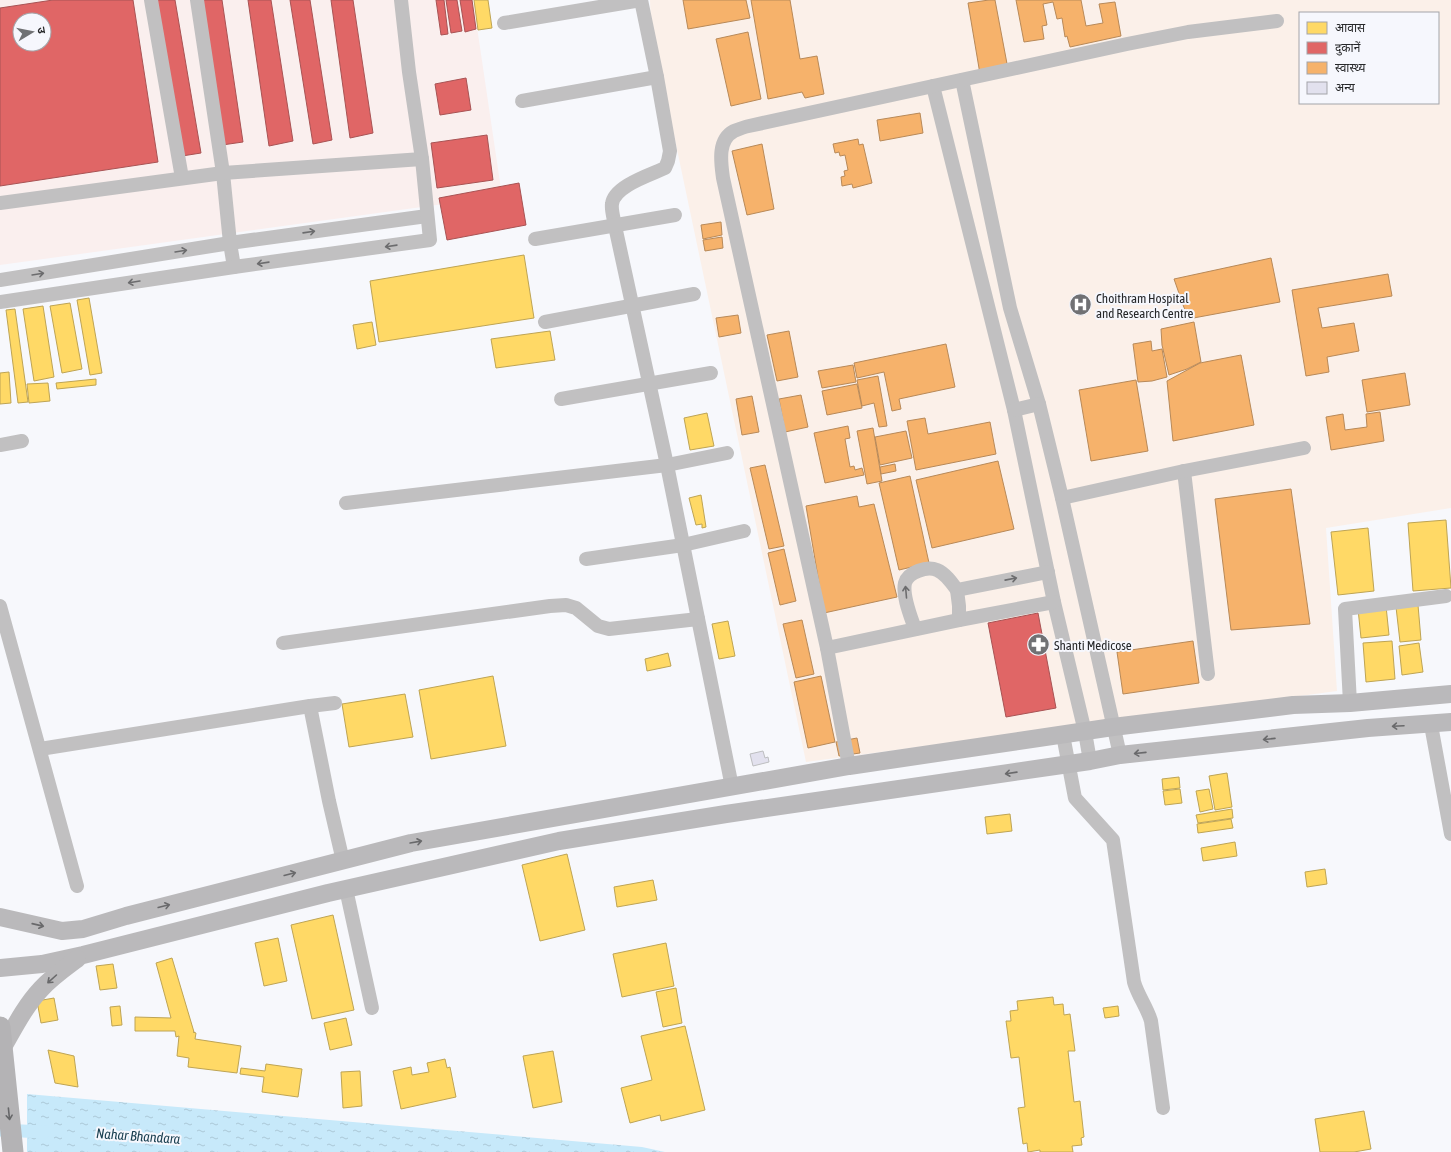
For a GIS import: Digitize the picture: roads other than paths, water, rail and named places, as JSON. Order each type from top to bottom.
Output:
[{"type":"highway","points":[[0,1027],[13,1152]]},
{"type":"main road","points":[[0,917],[62,931],[83,929],[126,916],[411,843],[849,766],[1113,727],[1293,705],[1350,703],[1451,694]]},
{"type":"main road","points":[[0,968],[42,964],[83,955],[346,889],[559,841],[726,814],[1120,756],[1368,728],[1451,722]]},
{"type":"main road","points":[[2,1049],[17,1022],[40,990],[62,970],[83,955]]},
{"type":"lane","points":[[150,0],[182,178]]},
{"type":"lane","points":[[197,0],[223,173],[234,267]]},
{"type":"lane","points":[[0,302],[234,267],[430,240],[422,159],[409,72],[401,0]]},
{"type":"lane","points":[[504,22],[641,0],[657,77],[670,152],[665,168],[624,188],[617,193],[612,204],[615,226],[667,465],[732,787]]},
{"type":"lane","points":[[849,766],[827,648],[725,185],[721,158],[724,140],[733,132],[749,126],[1127,44],[1172,35],[1277,21]]},
{"type":"lane","points":[[522,101],[657,77]]},
{"type":"lane","points":[[962,80],[1010,308],[1039,404],[1062,498],[1120,756]]},
{"type":"lane","points":[[933,86],[1014,410],[1054,602],[1085,732],[1090,761]]},
{"type":"lane","points":[[0,200],[223,173],[422,159]]},
{"type":"lane","points":[[535,239],[675,215]]},
{"type":"lane","points":[[0,280],[230,243],[427,216]]},
{"type":"lane","points":[[545,322],[694,294]]},
{"type":"lane","points":[[561,399],[711,373]]},
{"type":"lane","points":[[1014,410],[1039,404]]},
{"type":"lane","points":[[0,445],[22,441]]},
{"type":"lane","points":[[1062,498],[1184,471],[1304,448]]},
{"type":"lane","points":[[346,503],[667,465],[727,453]]},
{"type":"lane","points":[[1184,471],[1208,674]]},
{"type":"lane","points":[[586,559],[683,545],[744,531]]},
{"type":"lane","points":[[915,629],[905,593],[905,584],[913,573],[926,570],[936,570],[944,575],[957,590],[959,620]]},
{"type":"lane","points":[[957,590],[1048,572]]},
{"type":"lane","points":[[1350,703],[1345,609],[1446,596]]},
{"type":"lane","points":[[827,648],[959,620],[1054,602]]},
{"type":"lane","points":[[283,643],[566,604],[576,608],[598,626],[609,628],[698,619]]},
{"type":"lane","points":[[0,606],[77,886]]},
{"type":"lane","points":[[40,749],[334,703]]},
{"type":"lane","points":[[310,706],[343,861]]},
{"type":"lane","points":[[1430,724],[1451,834]]},
{"type":"lane","points":[[1063,735],[1075,798],[1113,840],[1134,982],[1137,994],[1148,1010],[1151,1021],[1163,1108]]},
{"type":"lane","points":[[346,889],[372,1008]]},
{"type":"water","points":[[27,1094],[642,1147],[665,1152],[27,1152]]},
{"type":"waterway","name":"Nahar Bhandara","points":[[0,1130],[44,1132]]},
{"type":"place","name":"Choithram Hospital and Research Centre","points":[[1080,305]]},
{"type":"place","name":"Shanti Medicose","points":[[1038,645]]}]
